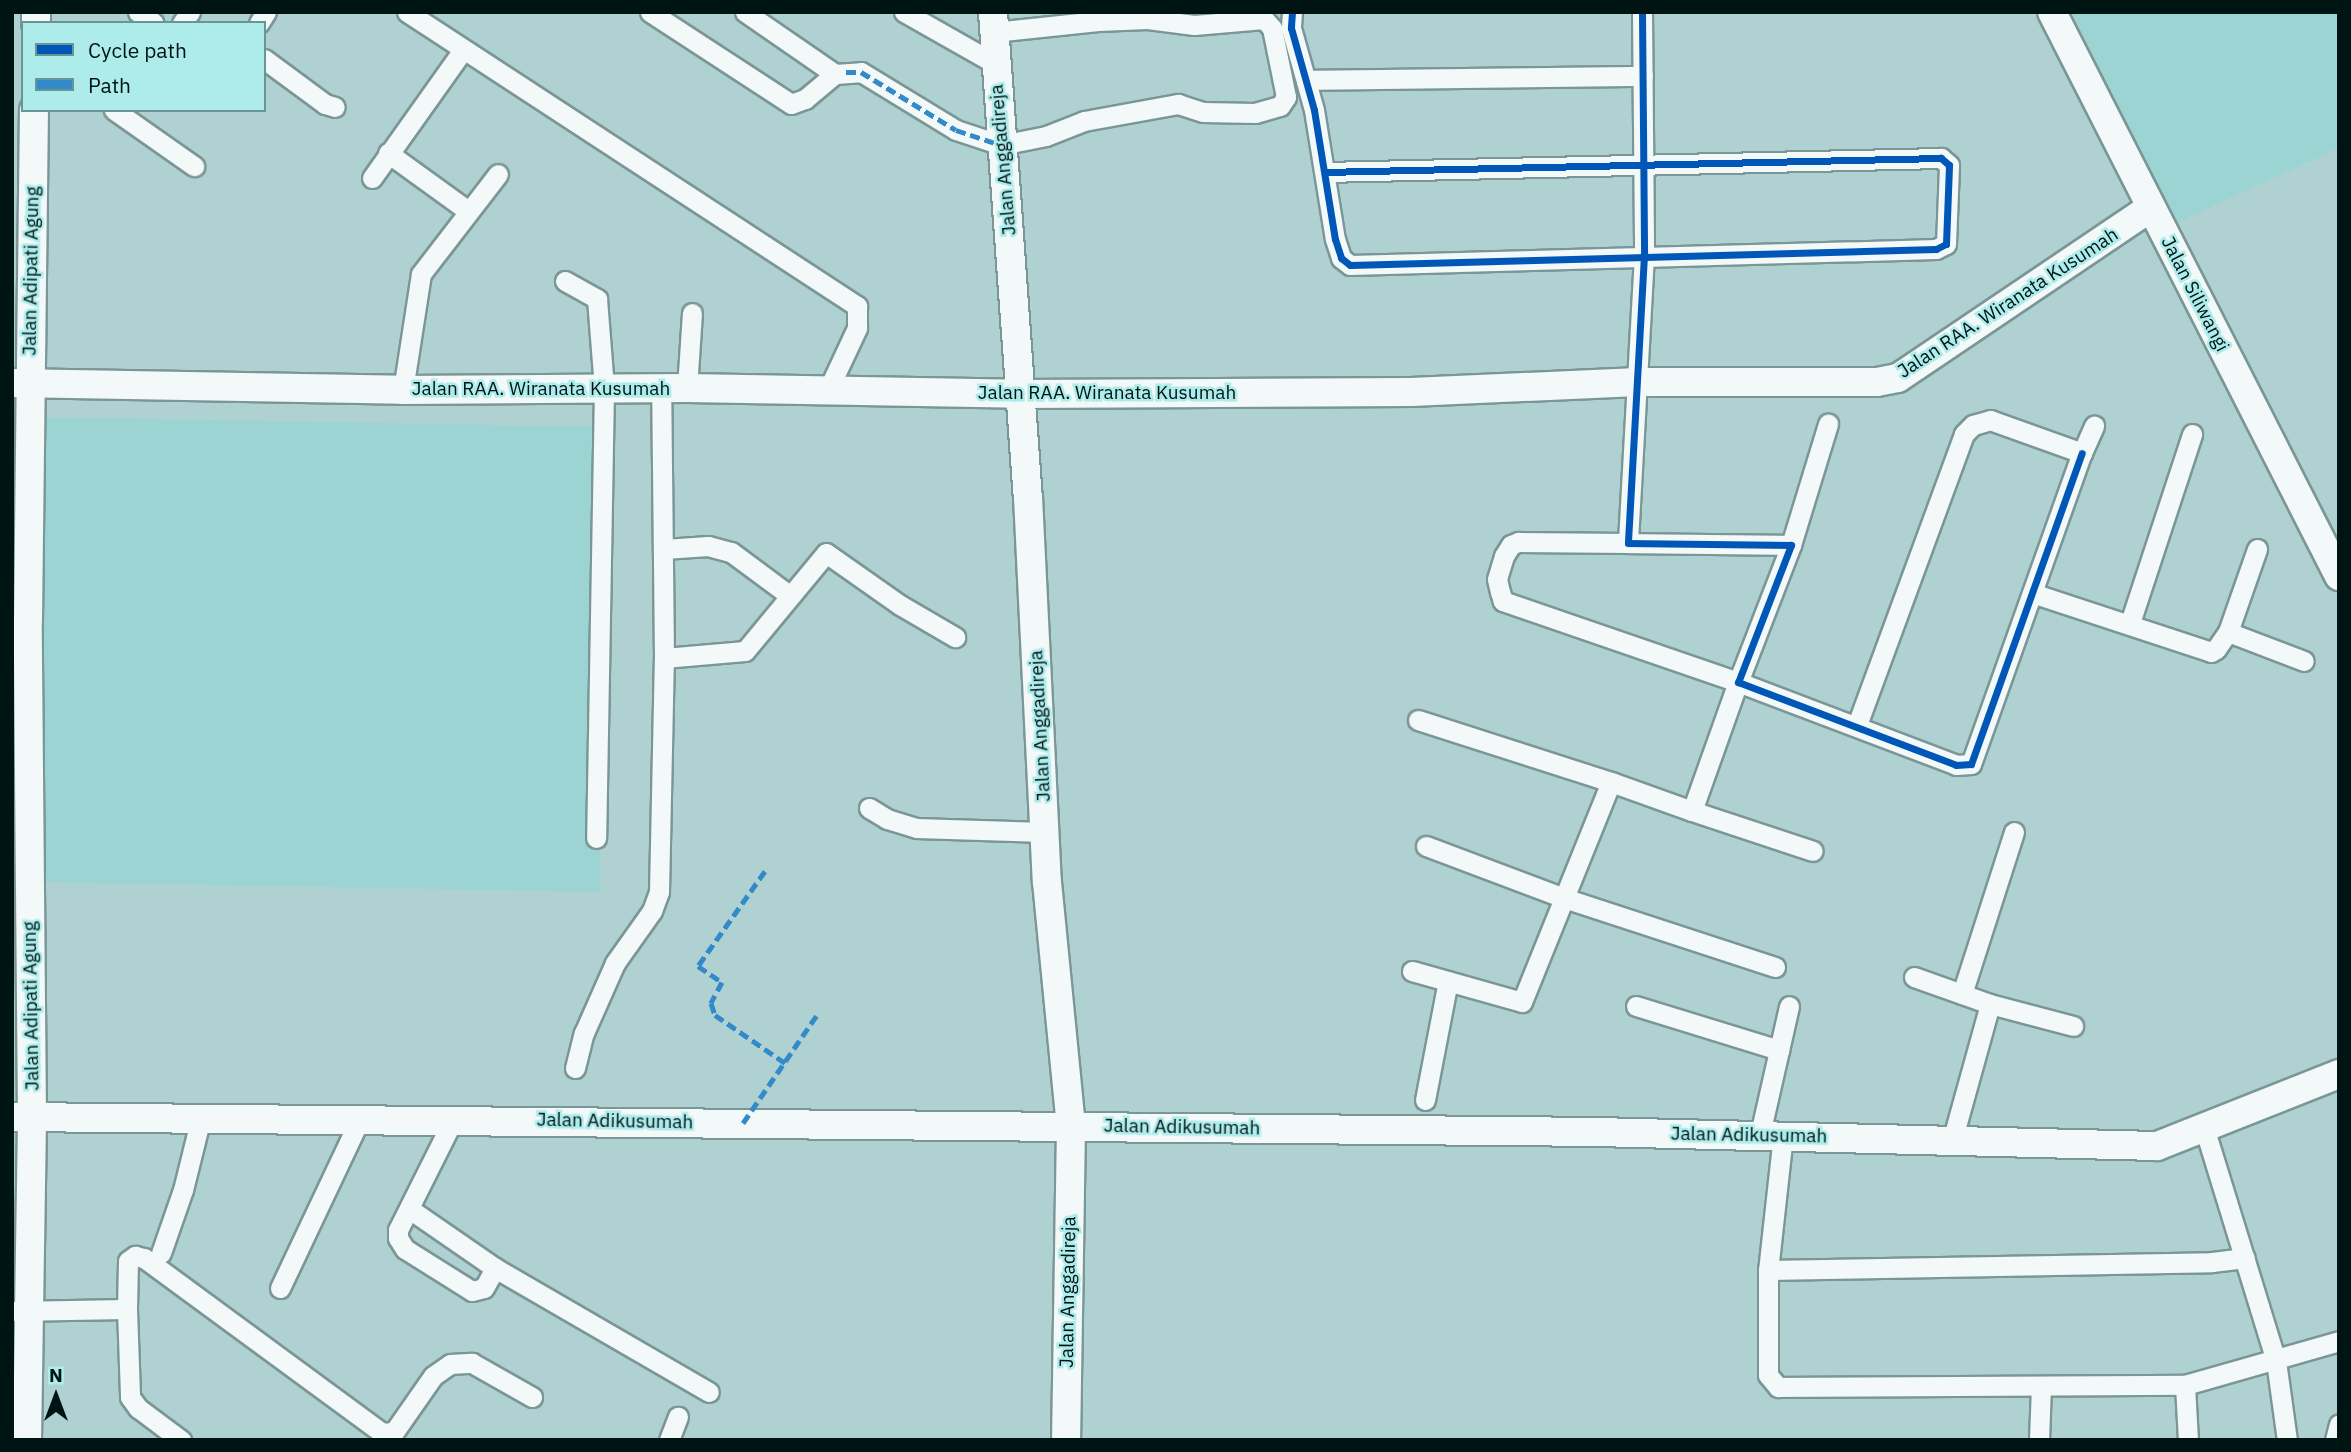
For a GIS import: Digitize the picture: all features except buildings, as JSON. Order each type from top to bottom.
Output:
[{"type":"main road","name":"Jalan Siliwangi","points":[[2052,12],[2339,576]]},
{"type":"main road","name":"Jalan Anggadireja","points":[[993,22],[1028,498],[1045,832],[1071,1126],[1066,1440]]},
{"type":"main road","name":"Jalan Adipati Agung","points":[[27,1440],[21,1311],[21,383],[34,112]]},
{"type":"main road","name":"Jalan RAA. Wiranata Kusumah","points":[[21,383],[402,390],[674,388],[1020,394],[1422,392],[1638,382],[1856,383],[1898,378],[2150,208]]},
{"type":"main road","name":"Jalan Adikusumah","points":[[22,1117],[1771,1134],[2157,1146],[2339,1074]]},
{"type":"street","points":[[407,12],[857,306],[857,328],[828,390]]},
{"type":"street","points":[[650,12],[791,104],[805,99],[840,73],[861,72],[956,130],[1001,145],[1046,136],[1084,121],[1178,104],[1203,112],[1255,113],[1280,106],[1286,97],[1286,86],[1272,28],[1264,19],[1194,25],[1147,19],[993,22]]},
{"type":"street","points":[[745,12],[840,73]]},
{"type":"street","points":[[904,12],[996,64]]},
{"type":"street","points":[[1292,12],[1291,28],[1306,79],[1326,172],[1335,239],[1341,258],[1350,265],[1942,248],[1946,244],[1949,165],[1941,158],[1326,172]]},
{"type":"street","points":[[1628,543],[1644,255],[1642,12]]},
{"type":"street","points":[[372,178],[463,50]]},
{"type":"street","points":[[266,60],[325,104],[335,107]]},
{"type":"street","points":[[1306,79],[1643,76]]},
{"type":"street","points":[[117,112],[194,166]]},
{"type":"street","points":[[388,153],[468,211]]},
{"type":"street","points":[[402,390],[421,274],[498,174]]},
{"type":"street","points":[[565,281],[597,299],[604,388],[596,838]]},
{"type":"street","points":[[575,1068],[584,1033],[615,963],[652,911],[659,892],[664,549],[674,388],[692,313]]},
{"type":"street","points":[[1857,725],[1964,435],[1973,425],[1990,420],[2082,453]]},
{"type":"street","points":[[1692,811],[1791,545],[1828,424]]},
{"type":"street","points":[[1791,545],[1518,542],[1511,545],[1504,556],[1497,579],[1503,601],[1857,725],[1956,765],[1971,764],[2094,426]]},
{"type":"street","points":[[2130,623],[2192,435]]},
{"type":"street","points":[[664,549],[708,547],[731,552],[789,595]]},
{"type":"street","points":[[2032,593],[2130,623],[2204,652],[2216,649],[2228,632],[2257,549]]},
{"type":"street","points":[[664,658],[745,651],[824,554],[829,554],[900,605],[955,637]]},
{"type":"street","points":[[2228,632],[2304,661]]},
{"type":"street","points":[[1418,720],[1813,851]]},
{"type":"street","points":[[1412,971],[1522,1002],[1611,782]]},
{"type":"street","points":[[869,808],[887,819],[916,828],[1045,832]]},
{"type":"street","points":[[1962,994],[2014,832]]},
{"type":"street","points":[[1426,846],[1564,898],[1775,967]]},
{"type":"street","points":[[1914,977],[1990,1004],[2073,1026]]},
{"type":"street","points":[[1425,1100],[1448,981]]},
{"type":"street","points":[[1952,1141],[1990,1004]]},
{"type":"street","points":[[1636,1006],[1779,1050]]},
{"type":"street","points":[[1789,1006],[1779,1050],[1771,1134],[1768,1375],[1778,1387],[2185,1385],[2339,1341]]},
{"type":"street","points":[[161,1253],[183,1190],[201,1117]]},
{"type":"street","points":[[280,1288],[360,1119]]},
{"type":"street","points":[[453,1120],[411,1210],[398,1230],[398,1238],[405,1249],[472,1291],[484,1288],[495,1268]]},
{"type":"street","points":[[2204,1127],[2276,1361],[2287,1440]]},
{"type":"street","points":[[411,1210],[495,1268],[709,1392]]},
{"type":"street","points":[[181,1440],[138,1409],[130,1397],[128,1261],[135,1256],[144,1258],[382,1433],[394,1432],[433,1376],[450,1364],[471,1363],[532,1397]]},
{"type":"street","points":[[1768,1270],[2200,1262],[2245,1258]]},
{"type":"street","points":[[21,1311],[127,1309]]},
{"type":"street","points":[[2185,1385],[2188,1440]]},
{"type":"street","points":[[2039,1440],[2041,1386]]},
{"type":"street","points":[[669,1440],[678,1417]]},
{"type":"street","points":[[2335,1440],[2339,1424]]},
{"type":"shaded area","points":[[2072,12],[2339,12],[2339,148],[2173,224]]},
{"type":"shaded area","points":[[40,417],[608,427],[600,892],[32,882]]},
{"type":"marked path","points":[[846,72],[861,72],[956,130],[1001,145]]},
{"type":"marked path","points":[[765,871],[698,966],[722,982],[711,1003],[715,1015],[785,1063]]},
{"type":"marked path","points":[[743,1123],[817,1015]]},
{"type":"cycle path","points":[[1292,12],[1291,28],[1314,110],[1335,239],[1341,258],[1350,265],[1936,249],[1946,244],[1949,165],[1941,158],[1326,172]]},
{"type":"cycle path","points":[[1642,12],[1644,255],[1628,543],[1791,545],[1738,682],[1956,765],[1971,764],[2082,453]]}]
